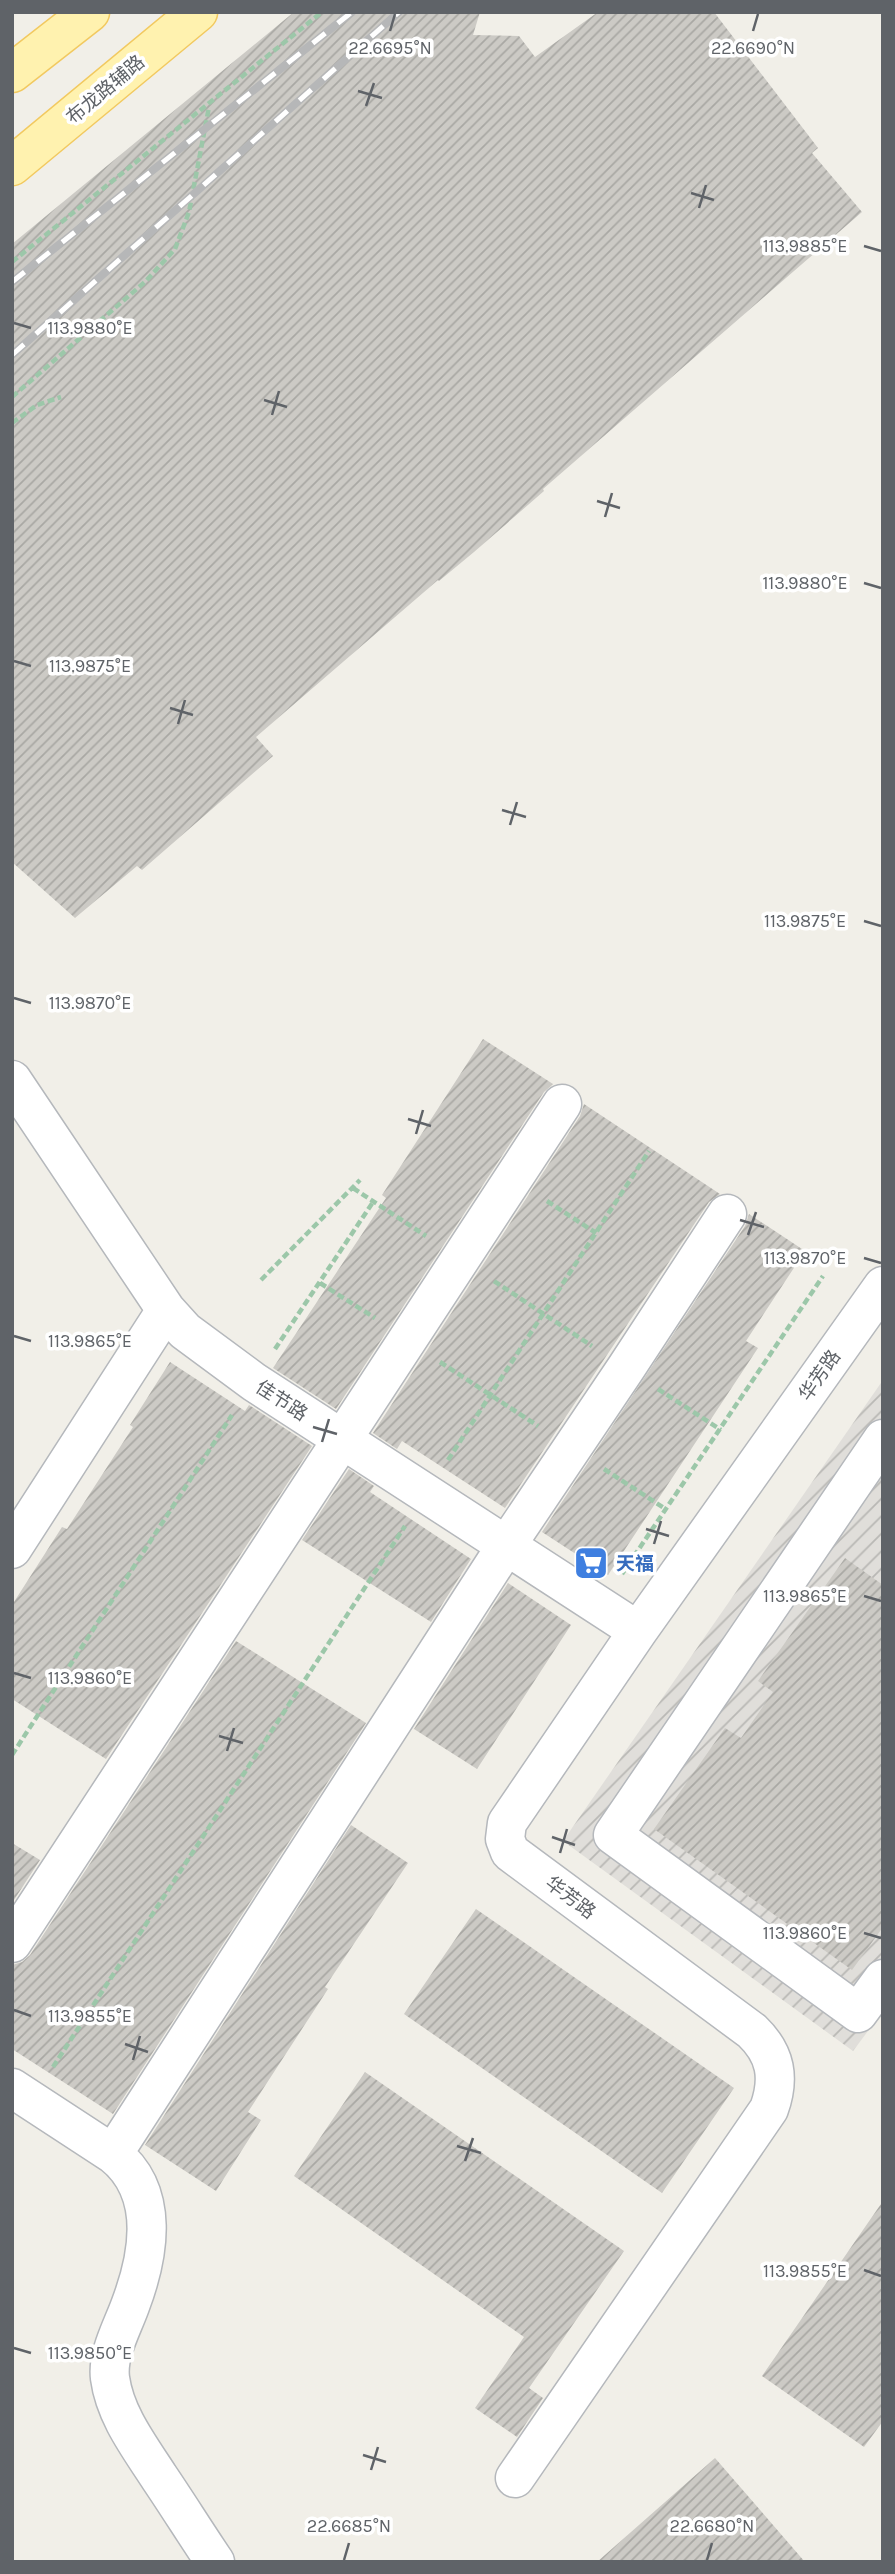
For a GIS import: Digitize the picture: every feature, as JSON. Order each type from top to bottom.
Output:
[{"type":"main road","points":[[12,73],[90,12]]},
{"type":"main road","name":"布龙路辅路","points":[[12,166],[198,12]]},
{"type":"street","name":"佳节路","points":[[12,1080],[166,1310],[185,1331],[254,1382],[638,1631]]},
{"type":"street","points":[[12,1943],[562,1104]]},
{"type":"street","points":[[113,2154],[506,1546],[727,1214]]},
{"type":"street","name":"华芳路","points":[[515,2478],[762,2120],[775,2093],[773,2060],[765,2044],[752,2031],[510,1852],[505,1839],[507,1823],[638,1631],[883,1286]]},
{"type":"street","points":[[12,1549],[166,1310]]},
{"type":"street","points":[[883,1440],[613,1835],[858,2013],[883,1979]]},
{"type":"street","points":[[22,2094],[126,2164],[138,2184],[146,2209],[144,2263],[116,2343],[109,2374],[116,2405],[134,2439],[215,2562]]},
{"type":"path","points":[[12,262],[322,12]]},
{"type":"path","points":[[12,397],[146,281],[174,249],[189,212],[210,105]]},
{"type":"path","points":[[12,423],[37,405],[61,397]]},
{"type":"path","points":[[22,2094],[427,1493],[649,1151]]},
{"type":"path","points":[[513,1178],[596,1233]]},
{"type":"path","points":[[261,1280],[360,1180]]},
{"type":"path","points":[[354,1188],[721,1430]]},
{"type":"path","points":[[12,1755],[373,1202]]},
{"type":"path","points":[[600,1606],[721,1430],[822,1276]]},
{"type":"path","points":[[320,1283],[667,1510]]},
{"type":"shaded area","points":[[883,1380],[883,2011],[853,2051],[563,1841]]},
{"type":"building","points":[[294,12],[480,12],[473,35],[519,36],[535,57],[598,12],[714,12],[818,148],[812,153],[862,212],[474,552],[256,737],[273,756],[142,870],[137,866],[75,918],[12,862],[12,244]]},
{"type":"building","points":[[483,1039],[553,1084],[544,1092],[336,1409],[273,1368],[386,1198],[382,1195]]},
{"type":"building","points":[[584,1104],[720,1194],[709,1202],[505,1508],[402,1441],[397,1449],[373,1433],[580,1116]]},
{"type":"building","points":[[749,1214],[805,1251],[746,1341],[758,1348],[608,1575],[542,1532],[745,1226]]},
{"type":"building","points":[[170,1362],[245,1411],[249,1405],[312,1446],[106,1759],[12,1699],[12,1605],[62,1527],[67,1529],[133,1427],[130,1425]]},
{"type":"building","points":[[349,1469],[374,1486],[370,1492],[471,1559],[431,1622],[302,1540]]},
{"type":"building","points":[[845,1558],[883,1585],[883,1927],[852,1970],[654,1829],[725,1728],[741,1738],[773,1692],[758,1681]]},
{"type":"building","points":[[508,1583],[571,1625],[477,1769],[414,1729]]},
{"type":"building","points":[[236,1641],[366,1723],[113,2114],[12,2049],[12,1965],[22,1962],[30,1955]]},
{"type":"building","points":[[351,1825],[408,1863],[325,1987],[328,1989],[248,2112],[261,2120],[216,2191],[145,2145]]},
{"type":"building","points":[[12,1843],[40,1860],[12,1903]]},
{"type":"building","points":[[476,1909],[734,2088],[662,2193],[404,2014]]},
{"type":"building","points":[[365,2072],[624,2251],[529,2388],[543,2398],[517,2437],[475,2408],[524,2337],[294,2176]]},
{"type":"building","points":[[883,2201],[883,2421],[864,2447],[762,2376]]},
{"type":"building","points":[[715,2458],[805,2562],[597,2562]]},
{"type":"railway","points":[[12,282],[352,12]]},
{"type":"railway","points":[[12,355],[399,12]]},
{"type":"place","name":"天福","points":[[591,1563]]}]
